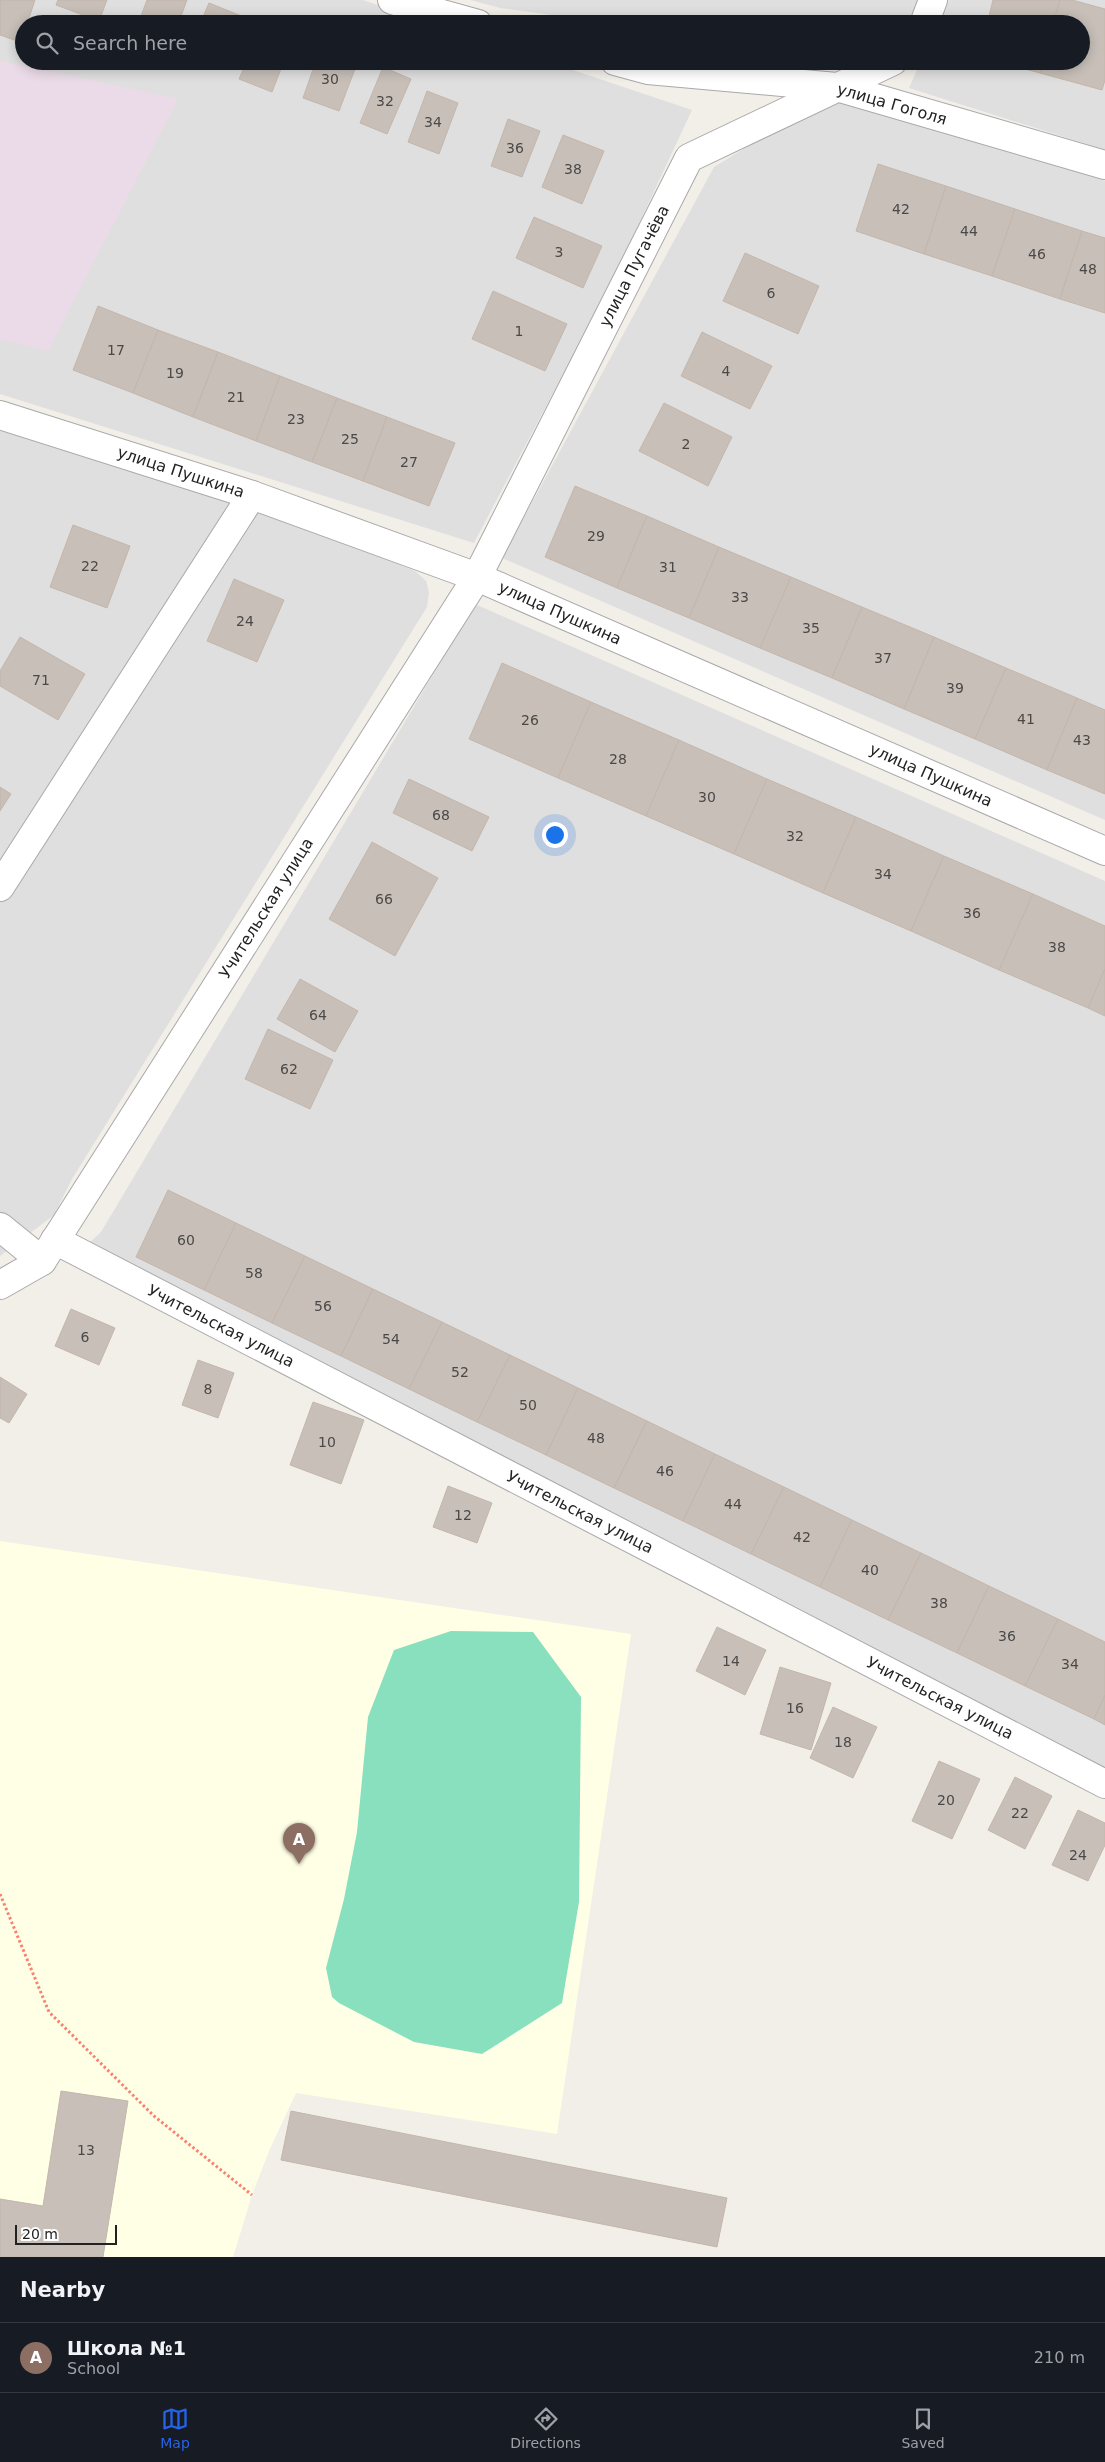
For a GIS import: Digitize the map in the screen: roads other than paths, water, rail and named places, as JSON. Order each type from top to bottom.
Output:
[{"type":"street","points":[[392,0],[446,15]]},
{"type":"street","points":[[928,15],[934,0]]},
{"type":"street","name":"улица Гоголя","points":[[648,70],[837,87],[1105,165]]},
{"type":"street","name":"улица Пугачёва","points":[[478,577],[689,158],[874,70]]},
{"type":"street","name":"улица Пушкина","points":[[0,415],[252,495],[478,577],[1105,851]]},
{"type":"street","points":[[0,887],[252,495]]},
{"type":"street","name":"Учительская улица","points":[[0,1286],[49,1250],[478,577]]},
{"type":"street","name":"Учительская улица","points":[[0,1227],[49,1250],[1105,1784]]},
{"type":"place","name":"Школа №1","points":[[299,1864]]}]
